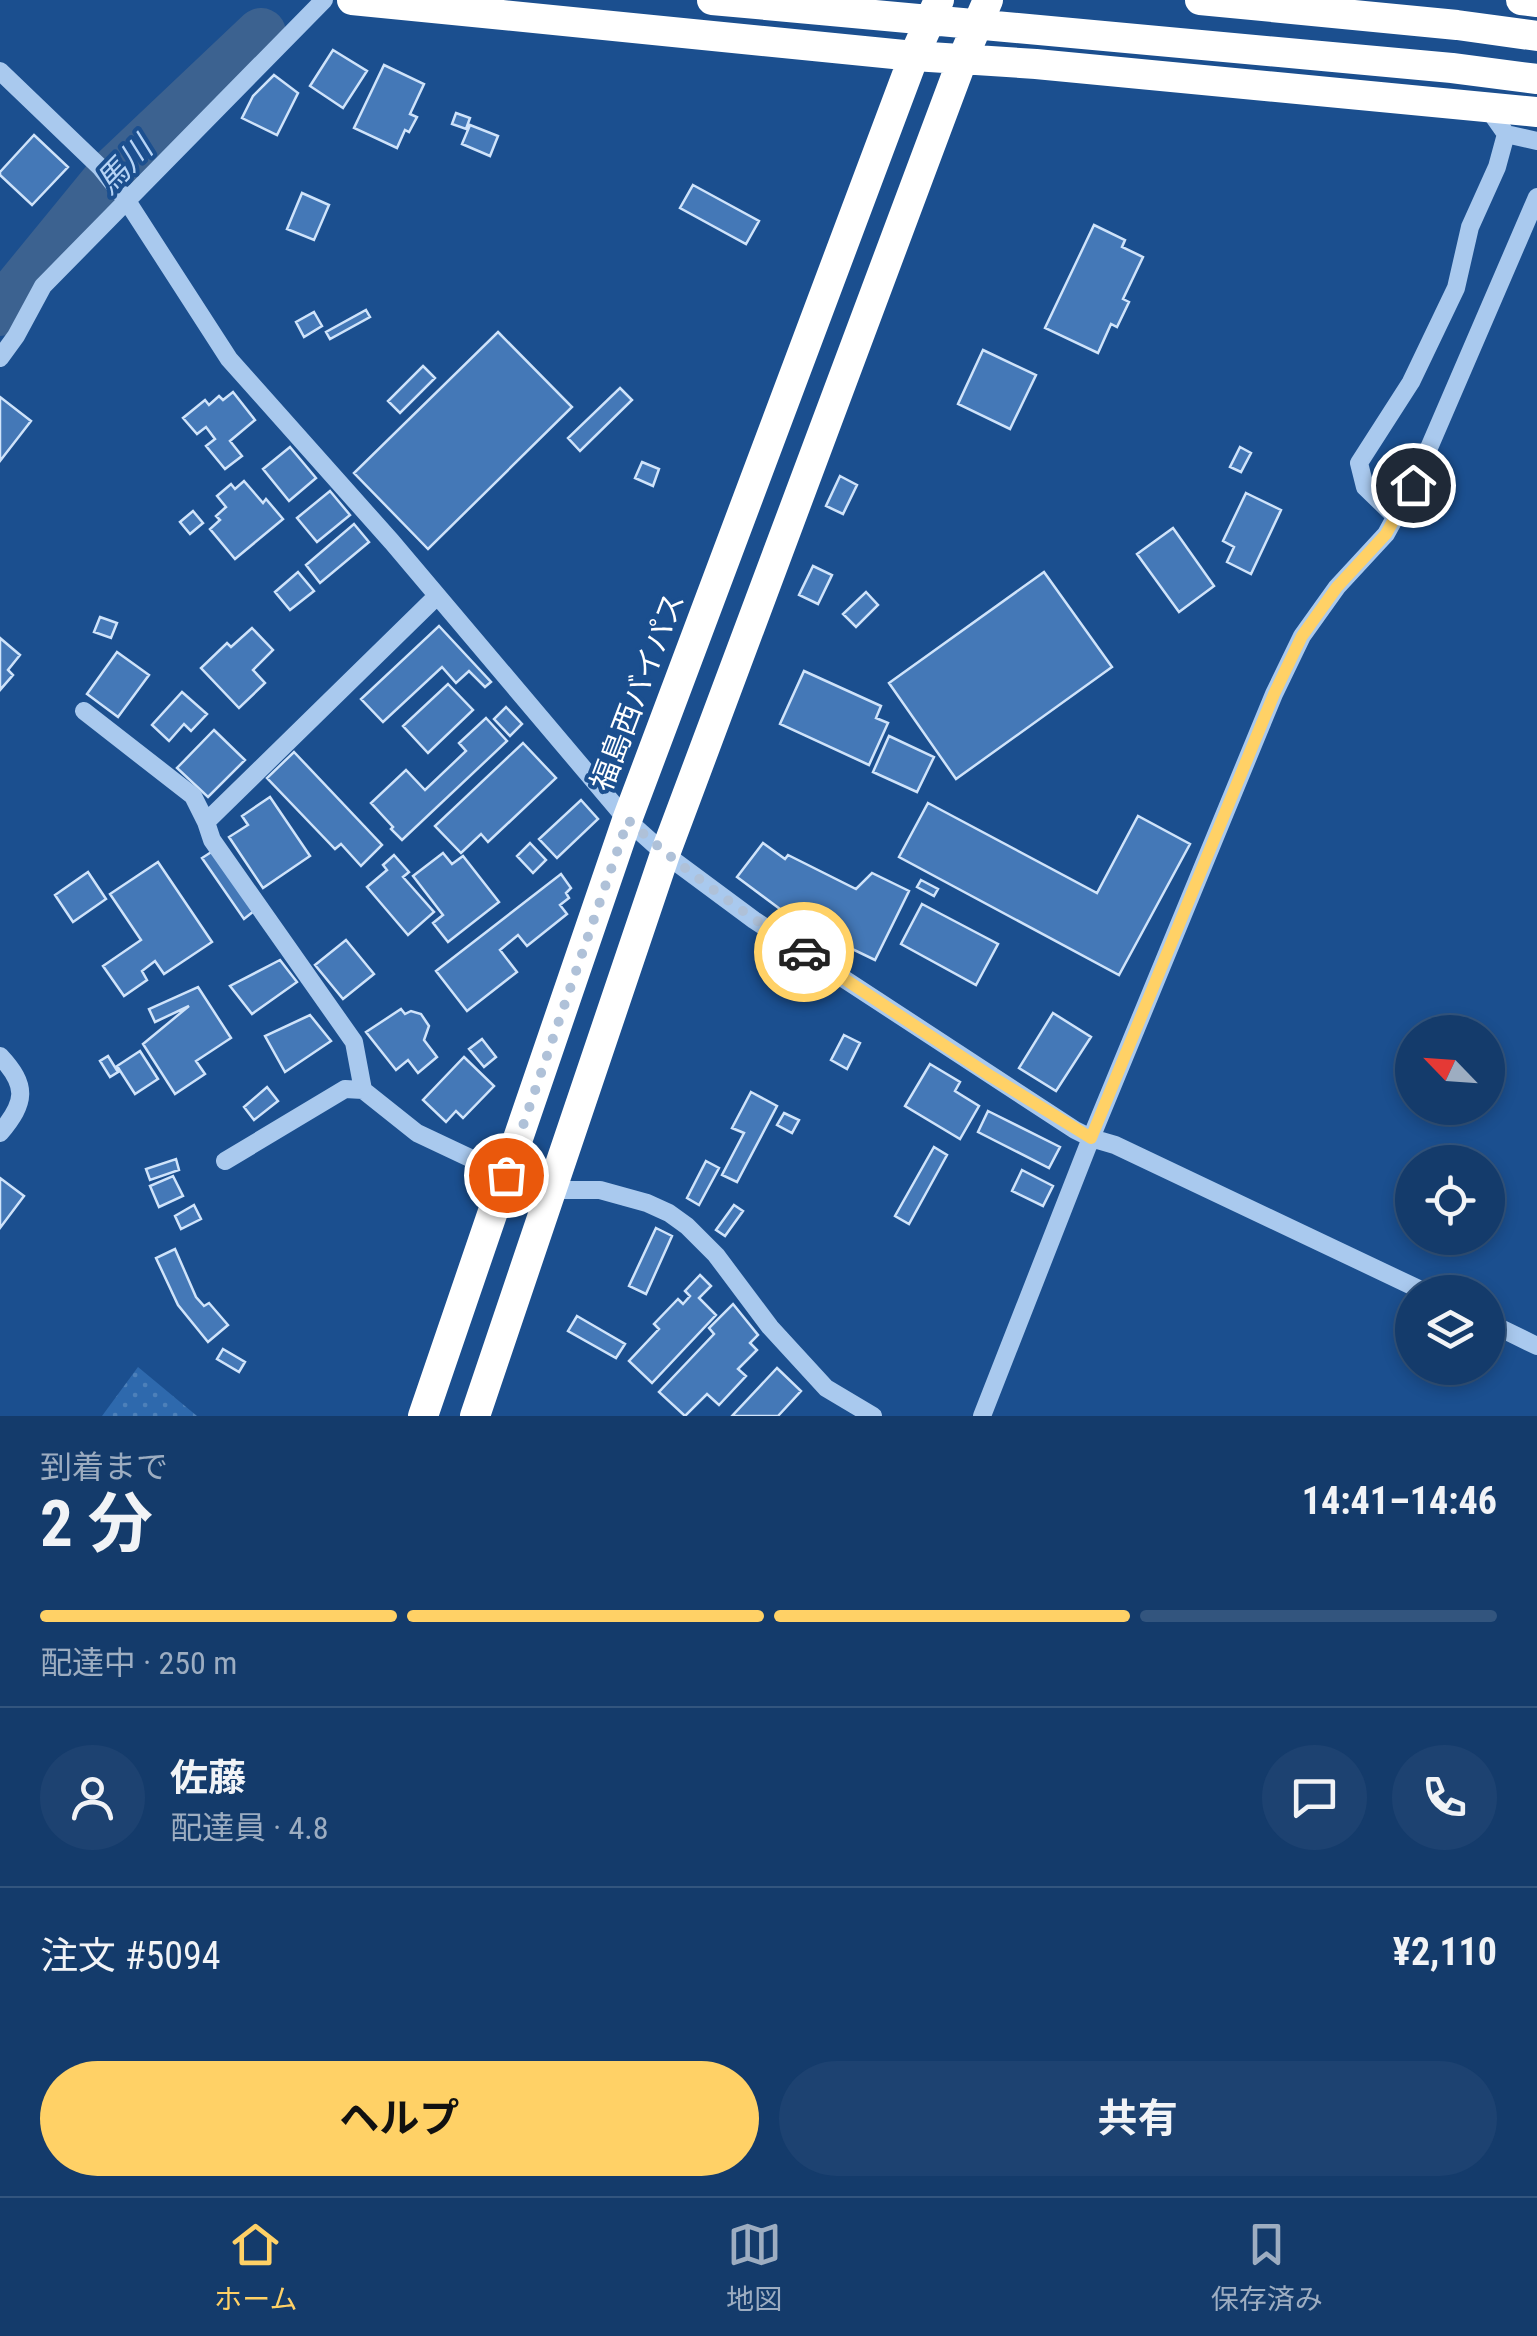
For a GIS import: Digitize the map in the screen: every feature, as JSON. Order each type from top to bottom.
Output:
[{"type":"highway","points":[[352,0],[1537,112]]},
{"type":"highway","points":[[712,0],[1537,79]]},
{"type":"highway","name":"福島西バイパス","points":[[423,1416],[628,820],[914,56],[939,0]]},
{"type":"highway","points":[[475,1416],[666,854],[988,0]]},
{"type":"highway","points":[[1200,0],[1537,36]]},
{"type":"highway","points":[[1520,0],[1537,2]]},
{"type":"street","points":[[0,358],[43,286],[121,194],[324,0]]},
{"type":"street","points":[[0,71],[100,167],[230,359],[628,820],[666,854],[770,930],[1091,1138],[1115,1145],[1395,1278]]},
{"type":"street","points":[[1486,106],[1506,134],[1537,142]]},
{"type":"street","points":[[1396,517],[1364,488],[1359,463],[1411,382],[1456,288],[1470,227],[1498,166],[1506,134]]},
{"type":"street","points":[[982,1416],[1091,1138],[1274,694],[1302,636],[1337,587],[1386,534],[1413,485],[1537,197]]},
{"type":"street","points":[[206,822],[438,596]]},
{"type":"street","points":[[84,711],[193,796],[212,840],[354,1042],[362,1090]]},
{"type":"street","points":[[0,1056],[19,1079],[22,1096],[0,1133]]},
{"type":"street","points":[[225,1161],[345,1089],[362,1090],[417,1133],[506,1175]]},
{"type":"street","points":[[553,1190],[600,1190],[647,1203],[678,1219],[716,1255],[770,1327],[826,1388],[873,1416]]},
{"type":"street","points":[[1505,1330],[1537,1346]]},
{"type":"shaded area","points":[[138,1367],[197,1416],[102,1416]]},
{"type":"building","points":[[333,50],[367,71],[343,108],[310,86]]},
{"type":"building","points":[[384,65],[424,84],[410,114],[417,117],[409,132],[405,130],[397,148],[354,128]]},
{"type":"building","points":[[274,75],[298,93],[277,135],[242,118],[253,96]]},
{"type":"building","points":[[456,113],[470,118],[466,129],[452,124]]},
{"type":"building","points":[[470,125],[498,136],[490,156],[462,144]]},
{"type":"building","points":[[34,135],[68,167],[32,205],[0,172]]},
{"type":"building","points":[[693,185],[759,221],[746,244],[680,208]]},
{"type":"building","points":[[302,193],[329,205],[314,240],[287,229]]},
{"type":"building","points":[[1094,225],[1125,240],[1122,247],[1143,257],[1123,299],[1129,302],[1117,327],[1111,324],[1098,353],[1045,328]]},
{"type":"building","points":[[366,310],[370,317],[330,339],[326,332]]},
{"type":"building","points":[[314,312],[322,326],[304,337],[296,322]]},
{"type":"building","points":[[498,332],[572,407],[428,549],[354,473]]},
{"type":"building","points":[[983,350],[1036,375],[1010,429],[958,404]]},
{"type":"building","points":[[423,366],[435,378],[400,413],[388,401]]},
{"type":"building","points":[[620,388],[632,400],[580,451],[568,438]]},
{"type":"building","points":[[233,392],[255,420],[230,441],[242,456],[225,469],[206,446],[215,439],[206,427],[197,434],[183,418],[205,400],[209,405],[219,396],[223,400]]},
{"type":"building","points":[[0,397],[31,421],[0,461]]},
{"type":"building","points":[[290,447],[316,478],[289,501],[263,469]]},
{"type":"building","points":[[1240,447],[1251,453],[1241,472],[1230,467]]},
{"type":"building","points":[[642,462],[659,469],[653,486],[635,478]]},
{"type":"building","points":[[840,476],[857,485],[843,514],[826,506]]},
{"type":"building","points":[[244,481],[283,519],[235,559],[210,529],[226,507],[217,496],[231,484],[235,489]]},
{"type":"building","points":[[330,491],[350,515],[317,542],[297,518]]},
{"type":"building","points":[[1246,493],[1281,510],[1251,574],[1227,562],[1234,547],[1223,541]]},
{"type":"building","points":[[193,511],[203,523],[190,534],[180,522]]},
{"type":"building","points":[[354,524],[369,542],[320,583],[306,565]]},
{"type":"building","points":[[1173,528],[1214,586],[1179,612],[1137,554]]},
{"type":"building","points":[[813,566],[832,575],[818,604],[799,595]]},
{"type":"building","points":[[298,572],[314,591],[290,610],[275,592]]},
{"type":"building","points":[[1044,572],[1112,667],[956,779],[889,683]]},
{"type":"building","points":[[866,592],[878,605],[856,627],[843,614]]},
{"type":"building","points":[[100,617],[117,623],[111,638],[94,632]]},
{"type":"building","points":[[439,626],[491,682],[485,687],[469,671],[456,683],[442,667],[383,722],[361,699]]},
{"type":"building","points":[[252,628],[273,650],[253,670],[265,683],[239,708],[201,668],[227,643],[231,647]]},
{"type":"building","points":[[0,638],[20,655],[8,670],[13,675],[0,690]]},
{"type":"building","points":[[117,652],[149,675],[118,717],[87,694]]},
{"type":"building","points":[[804,671],[881,706],[876,718],[888,723],[869,765],[780,724]]},
{"type":"building","points":[[448,684],[473,710],[428,753],[403,726]]},
{"type":"building","points":[[182,692],[207,714],[191,731],[184,724],[169,741],[152,725]]},
{"type":"building","points":[[506,707],[522,724],[510,736],[494,719]]},
{"type":"building","points":[[486,718],[507,741],[402,840],[371,803],[406,770],[425,790],[466,751],[459,743]]},
{"type":"building","points":[[214,730],[245,760],[208,797],[177,768]]},
{"type":"building","points":[[889,736],[934,757],[917,792],[873,772]]},
{"type":"building","points":[[523,743],[556,778],[488,842],[481,834],[461,853],[435,826]]},
{"type":"building","points":[[294,752],[382,845],[361,866],[341,844],[335,849],[267,778]]},
{"type":"building","points":[[270,797],[310,856],[263,888],[229,837],[248,825],[242,816]]},
{"type":"building","points":[[581,800],[598,819],[557,858],[539,839]]},
{"type":"building","points":[[928,803],[1097,893],[1138,816],[1190,844],[1119,975],[899,857]]},
{"type":"building","points":[[530,843],[546,860],[533,873],[517,856]]},
{"type":"building","points":[[763,843],[785,859],[788,855],[856,889],[872,873],[909,891],[875,960],[800,924],[737,877]]},
{"type":"building","points":[[213,851],[254,911],[244,919],[202,858]]},
{"type":"building","points":[[443,853],[452,864],[463,856],[499,902],[448,942],[433,923],[443,915],[413,876]]},
{"type":"building","points":[[394,855],[409,872],[403,877],[434,912],[408,935],[367,887],[387,870],[383,865]]},
{"type":"building","points":[[158,862],[212,942],[164,974],[155,961],[142,971],[147,980],[124,996],[103,966],[141,940],[110,894]]},
{"type":"building","points":[[88,872],[106,899],[73,922],[55,895]]},
{"type":"building","points":[[561,874],[571,888],[566,893],[569,898],[560,905],[567,914],[527,946],[518,935],[500,950],[517,972],[467,1011],[436,971]]},
{"type":"building","points":[[921,880],[938,889],[934,896],[917,887]]},
{"type":"building","points":[[922,904],[998,944],[976,985],[901,944]]},
{"type":"building","points":[[346,940],[374,974],[343,999],[315,965]]},
{"type":"building","points":[[280,960],[297,982],[252,1014],[230,986]]},
{"type":"building","points":[[198,987],[231,1038],[196,1061],[205,1074],[175,1094],[143,1044],[189,1006],[155,1022],[149,1009]]},
{"type":"building","points":[[401,1009],[405,1014],[421,1014],[429,1026],[424,1040],[437,1057],[418,1073],[408,1060],[396,1070],[366,1032]]},
{"type":"building","points":[[1053,1013],[1091,1037],[1056,1091],[1019,1068]]},
{"type":"building","points":[[310,1015],[331,1041],[285,1072],[265,1036]]},
{"type":"building","points":[[844,1035],[860,1043],[847,1069],[831,1060]]},
{"type":"building","points":[[482,1039],[496,1057],[484,1067],[469,1049]]},
{"type":"building","points":[[140,1051],[158,1079],[135,1094],[117,1066]]},
{"type":"building","points":[[108,1056],[118,1072],[110,1077],[100,1061]]},
{"type":"building","points":[[464,1057],[494,1086],[463,1118],[456,1111],[446,1122],[423,1100]]},
{"type":"building","points":[[930,1064],[960,1082],[955,1091],[979,1106],[960,1139],[905,1106]]},
{"type":"building","points":[[267,1087],[278,1101],[254,1120],[244,1107]]},
{"type":"building","points":[[751,1092],[777,1106],[737,1182],[722,1175],[744,1133],[732,1128]]},
{"type":"building","points":[[988,1111],[1060,1147],[1049,1168],[978,1132]]},
{"type":"building","points":[[784,1113],[799,1120],[792,1133],[777,1125]]},
{"type":"building","points":[[934,1147],[947,1155],[909,1224],[895,1216]]},
{"type":"building","points":[[176,1159],[179,1170],[150,1180],[146,1169]]},
{"type":"building","points":[[706,1161],[719,1168],[699,1205],[687,1198]]},
{"type":"building","points":[[1022,1170],[1053,1186],[1043,1206],[1012,1191]]},
{"type":"building","points":[[173,1176],[183,1196],[159,1207],[150,1186]]},
{"type":"building","points":[[0,1178],[24,1196],[0,1228]]},
{"type":"building","points":[[194,1205],[201,1219],[181,1229],[175,1216]]},
{"type":"building","points":[[734,1205],[743,1211],[725,1236],[716,1230]]},
{"type":"building","points":[[656,1228],[672,1236],[646,1294],[629,1286]]},
{"type":"building","points":[[175,1249],[196,1297],[204,1306],[209,1303],[228,1325],[208,1342],[178,1305],[156,1258]]},
{"type":"building","points":[[700,1275],[711,1286],[699,1298],[716,1315],[652,1383],[629,1361],[659,1329],[654,1324],[678,1299],[683,1304],[690,1296],[685,1291]]},
{"type":"building","points":[[733,1304],[758,1335],[750,1343],[757,1350],[738,1369],[746,1376],[719,1405],[707,1394],[685,1416],[659,1392],[714,1334],[709,1328]]},
{"type":"building","points":[[577,1316],[625,1344],[616,1358],[568,1331]]},
{"type":"building","points":[[223,1349],[245,1362],[239,1372],[217,1359]]},
{"type":"building","points":[[777,1368],[801,1391],[778,1416],[732,1416]]},
{"type":"waterway","name":"馬川","points":[[0,311],[112,174],[261,33]]},
{"type":"way so far","points":[[506,1175],[628,820],[666,854],[804,952]]},
{"type":"route","points":[[804,952],[1091,1138],[1274,694],[1302,636],[1337,587],[1386,534],[1413,485]]}]
